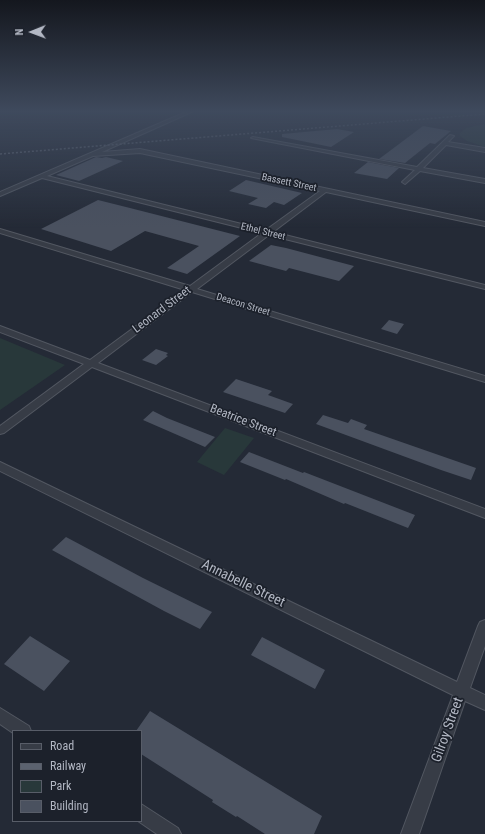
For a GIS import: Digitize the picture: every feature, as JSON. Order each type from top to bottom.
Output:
[{"type":"street","points":[[0,194],[102,150]]},
{"type":"street","points":[[319,150],[485,181]]},
{"type":"street","points":[[405,182],[437,150]]},
{"type":"street","name":"Bassett Street","points":[[93,154],[140,151],[485,224]]},
{"type":"street","name":"Ethel Street","points":[[41,176],[485,287]]},
{"type":"street","name":"Leonard Street","points":[[0,431],[325,190]]},
{"type":"street","name":"Deacon Street","points":[[0,231],[485,379]]},
{"type":"street","name":"Beatrice Street","points":[[0,329],[485,514]]},
{"type":"street","name":"Annabelle Street","points":[[0,466],[485,703]]},
{"type":"street","name":"Gilroy Street","points":[[410,834],[485,626]]},
{"type":"street","points":[[0,715],[22,730]]},
{"type":"street","points":[[142,814],[172,834]]},
{"type":"green space","points":[[0,338],[65,365],[0,410]]},
{"type":"green space","points":[[225,428],[254,438],[224,475],[197,462]]},
{"type":"building","points":[[391,150],[421,150],[405,163],[379,159]]},
{"type":"building","points":[[96,157],[106,157],[123,161],[79,181],[56,175]]},
{"type":"building","points":[[368,162],[399,168],[387,179],[354,173]]},
{"type":"building","points":[[246,180],[302,193],[284,205],[274,202],[266,208],[248,204],[258,198],[229,191]]},
{"type":"building","points":[[98,200],[240,236],[187,274],[167,268],[199,246],[145,231],[111,251],[41,229]]},
{"type":"building","points":[[271,245],[354,266],[339,281],[289,268],[286,271],[249,261]]},
{"type":"building","points":[[389,320],[404,324],[397,334],[381,329]]},
{"type":"building","points":[[156,349],[168,353],[166,355],[168,356],[156,365],[142,360]]},
{"type":"building","points":[[236,379],[272,391],[268,395],[293,404],[285,413],[223,392]]},
{"type":"building","points":[[153,411],[215,437],[205,447],[143,420]]},
{"type":"building","points":[[323,415],[348,423],[351,419],[367,425],[364,429],[476,468],[471,480],[441,470],[316,424]]},
{"type":"building","points":[[249,452],[415,515],[408,528],[345,503],[344,504],[286,479],[285,480],[240,462]]},
{"type":"building","points":[[66,537],[143,578],[212,612],[200,629],[164,611],[52,550]]},
{"type":"building","points":[[30,636],[70,661],[44,691],[4,664]]},
{"type":"building","points":[[262,637],[325,670],[315,689],[251,655]]},
{"type":"building","points":[[150,711],[322,816],[314,834],[265,834],[237,816],[236,817],[212,802],[213,800],[142,755],[142,730],[137,730]]},
{"type":"railway","points":[[0,154],[49,150]]}]
